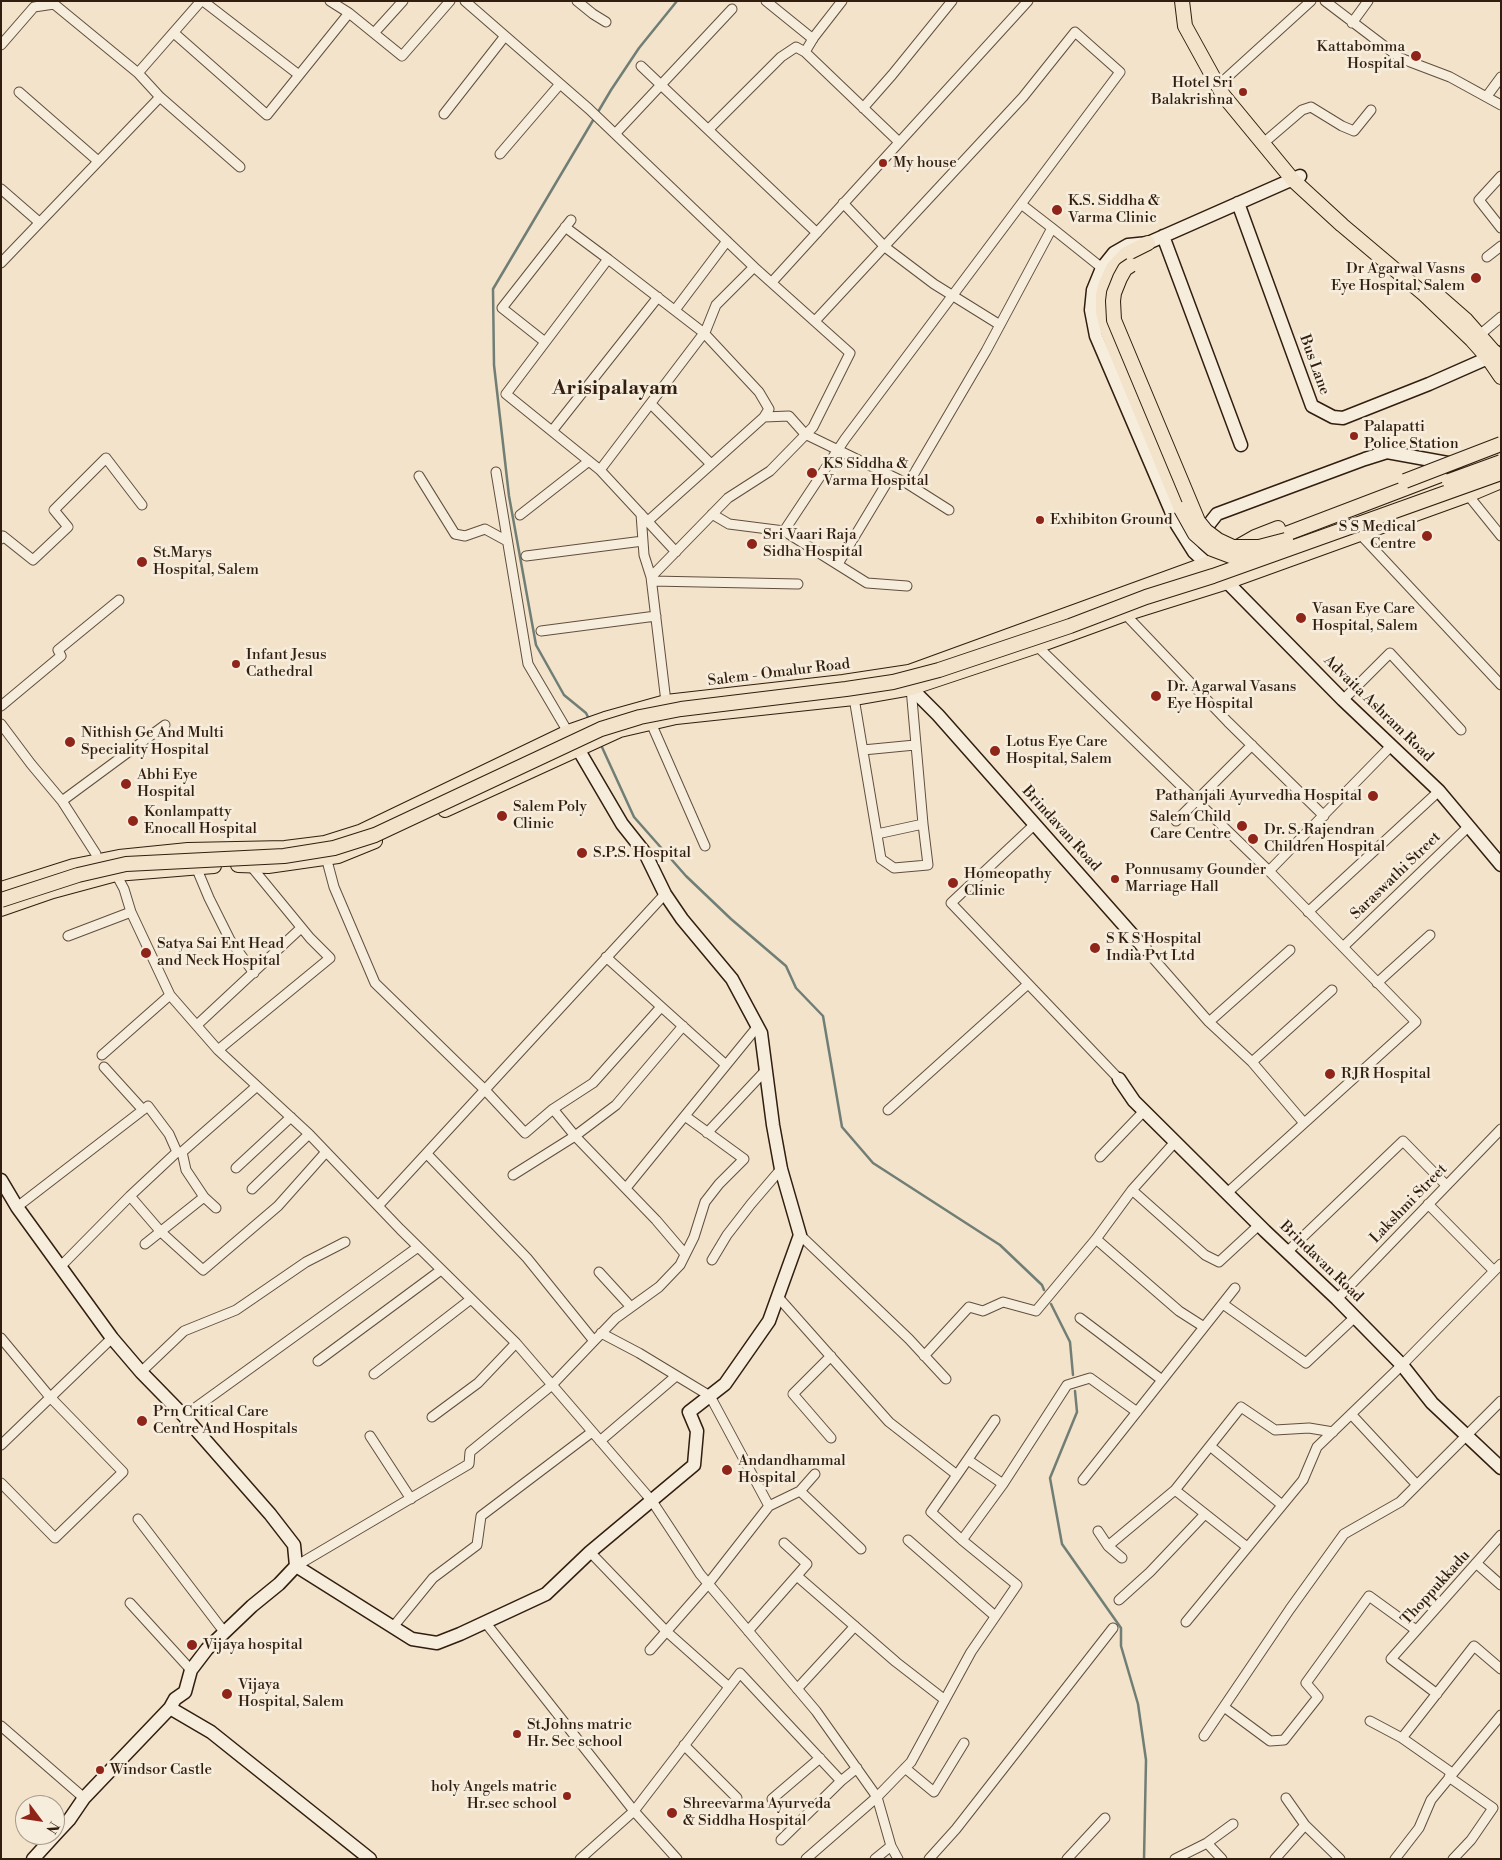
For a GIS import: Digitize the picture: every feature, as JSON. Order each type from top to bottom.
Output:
[{"type":"main road","points":[[1182,1],[1185,26],[1223,95],[1296,178],[1376,247],[1431,289],[1466,320],[1476,338],[1495,357],[1501,377]]},
{"type":"main road","points":[[1187,1],[1194,28],[1222,82],[1236,103],[1296,178]]},
{"type":"main road","points":[[1148,243],[1139,257],[1128,260],[1113,268],[1105,286],[1102,303],[1104,321],[1184,516],[1195,534],[1212,549],[1227,556],[1243,558],[1270,555]]},
{"type":"main road","points":[[1128,260],[1114,293],[1114,320],[1194,514],[1202,526],[1218,540],[1233,547],[1267,546],[1501,462]]},
{"type":"main road","points":[[1203,565],[1255,537],[1501,444]]},
{"type":"main road","points":[[1203,565],[1501,452]]},
{"type":"main road","points":[[1,900],[78,875],[126,864],[284,856],[334,848],[375,835],[601,729],[681,709],[893,682],[939,670],[1501,473]]},
{"type":"main road","points":[[1,908],[53,891],[116,874],[250,864],[268,866],[338,856],[394,833],[620,730],[676,718],[854,698],[911,688],[1038,646],[1125,614],[1227,582],[1501,481]]},
{"type":"main road","name":"Salem - Omalur Road","points":[[360,832],[568,732],[591,723],[666,702],[843,682],[910,672],[1203,565]]},
{"type":"main road","points":[[1,882],[65,860],[152,846],[269,842],[360,832]]},
{"type":"main road","points":[[1,890],[74,866],[119,857],[188,850],[285,848],[325,843],[360,832]]},
{"type":"street","points":[[138,73],[202,1],[299,75]]},
{"type":"street","points":[[330,1],[402,56],[450,1]]},
{"type":"street","points":[[374,33],[403,1]]},
{"type":"street","points":[[465,1],[596,116],[754,267],[850,353],[812,427],[806,434],[770,471],[728,498],[651,579]]},
{"type":"street","points":[[578,1],[606,22]]},
{"type":"street","points":[[766,1],[813,39]]},
{"type":"street","points":[[805,52],[842,1]]},
{"type":"street","points":[[863,108],[952,1]]},
{"type":"street","points":[[772,282],[1028,1]]},
{"type":"street","points":[[1222,82],[1311,1]]},
{"type":"street","points":[[1324,1],[1400,58],[1450,77],[1501,105]]},
{"type":"street","points":[[1352,23],[1368,1]]},
{"type":"street","points":[[1,45],[34,7],[54,4],[138,73],[160,97],[240,167]]},
{"type":"street","points":[[615,134],[732,9]]},
{"type":"street","points":[[174,33],[267,115],[349,14]]},
{"type":"street","points":[[784,531],[837,450],[1120,72],[1075,32],[1023,97],[815,321]]},
{"type":"street","points":[[444,114],[506,36]]},
{"type":"street","points":[[709,129],[781,56],[796,47],[805,52],[899,142]]},
{"type":"street","points":[[642,66],[817,232]]},
{"type":"street","points":[[1487,96],[1501,77]]},
{"type":"street","points":[[500,154],[560,84]]},
{"type":"street","points":[[19,92],[98,161]]},
{"type":"street","points":[[1,263],[160,97]]},
{"type":"street","points":[[1267,140],[1302,110],[1311,107],[1354,131],[1371,110]]},
{"type":"street","points":[[1501,176],[1479,200],[1501,228]]},
{"type":"street","points":[[1203,565],[1176,525],[1096,336],[1091,310],[1093,290],[1102,268],[1114,253],[1128,245],[1148,243],[1296,178]]},
{"type":"street","points":[[3,194],[39,222]]},
{"type":"street","points":[[843,203],[885,247],[934,284],[1000,325]]},
{"type":"street","name":"Bus Lane","points":[[1238,203],[1312,406],[1333,417],[1342,418],[1495,357]]},
{"type":"street","points":[[1021,204],[1102,268]]},
{"type":"street","points":[[545,342],[502,308],[571,220]]},
{"type":"street","points":[[565,227],[704,333],[759,392],[769,409],[764,417],[711,464],[645,518],[644,554],[651,579],[666,702]]},
{"type":"street","points":[[908,484],[1000,325],[1052,228]]},
{"type":"street","points":[[1163,236],[1241,446]]},
{"type":"street","points":[[675,310],[727,241]]},
{"type":"street","points":[[1488,257],[1501,246]]},
{"type":"street","points":[[608,259],[506,394],[600,470],[676,552]]},
{"type":"street","points":[[600,470],[704,333],[716,305],[754,267]]},
{"type":"street","points":[[552,431],[658,297]]},
{"type":"street","points":[[1476,338],[1501,317]]},
{"type":"street","points":[[650,404],[711,464]]},
{"type":"street","points":[[764,417],[788,416],[806,434],[908,484],[949,510]]},
{"type":"street","points":[[1194,552],[1200,534],[1217,514],[1387,452],[1465,466]]},
{"type":"street","points":[[1,539],[3,536],[33,560],[68,527],[54,510],[106,458],[142,505]]},
{"type":"street","points":[[520,515],[589,461]]},
{"type":"street","points":[[496,472],[528,664],[622,824],[645,853],[665,894],[682,919],[732,979],[758,1026],[761,1034],[780,1169],[800,1235],[924,1356],[946,1380]]},
{"type":"street","points":[[419,476],[455,534],[466,536],[485,528],[507,541]]},
{"type":"street","points":[[838,564],[891,476]]},
{"type":"street","points":[[1468,494],[1501,536]]},
{"type":"street","points":[[712,514],[729,524],[784,531],[867,583],[907,586]]},
{"type":"street","points":[[1360,533],[1501,685]]},
{"type":"street","points":[[526,556],[643,541]]},
{"type":"street","name":"Advaita Ashram Road","points":[[1203,565],[1227,582],[1343,700],[1439,791],[1501,865]]},
{"type":"street","points":[[651,579],[798,584]]},
{"type":"street","points":[[1,706],[61,656],[58,650],[119,600]]},
{"type":"street","points":[[1125,614],[1324,816]]},
{"type":"street","points":[[541,631],[656,616]]},
{"type":"street","points":[[1038,646],[1269,871],[1416,1022],[1227,1193]]},
{"type":"street","points":[[1343,700],[1390,653],[1461,730]]},
{"type":"street","points":[[854,698],[881,859],[894,868],[928,865],[915,744],[910,672]]},
{"type":"street","name":"Brindavan Road","points":[[911,688],[938,715],[1145,948]]},
{"type":"street","points":[[651,723],[705,846]]},
{"type":"street","points":[[62,801],[165,725]]},
{"type":"street","points":[[2,728],[62,801],[96,854]]},
{"type":"street","points":[[863,750],[915,744]]},
{"type":"street","points":[[1176,821],[1252,745]]},
{"type":"street","points":[[1269,871],[1391,746]]},
{"type":"street","points":[[1308,912],[1439,791]]},
{"type":"street","points":[[877,834],[924,824]]},
{"type":"street","points":[[1034,825],[951,903],[1119,1079]]},
{"type":"street","name":"Saraswathi Street","points":[[1342,947],[1469,826]]},
{"type":"street","points":[[326,858],[334,887],[375,983],[485,1090],[525,1133],[553,1108],[593,1082],[661,1007]]},
{"type":"street","points":[[218,1050],[330,958],[301,928],[250,864]]},
{"type":"street","points":[[196,867],[230,940],[254,973]]},
{"type":"street","points":[[116,874],[124,889],[131,912],[170,995],[218,1050],[309,1134],[418,1247],[516,1343],[652,1501],[700,1574],[816,1711],[877,1797],[891,1846],[898,1859]]},
{"type":"street","points":[[378,1206],[665,894]]},
{"type":"street","points":[[68,936],[131,912]]},
{"type":"street","points":[[197,1025],[301,928]]},
{"type":"street","points":[[1377,983],[1430,935]]},
{"type":"street","points":[[1145,948],[1209,1022],[1252,1062],[1304,1123]]},
{"type":"street","points":[[1209,1022],[1290,950]]},
{"type":"street","points":[[606,958],[726,1065]]},
{"type":"street","points":[[888,1110],[1028,984]]},
{"type":"street","points":[[1252,1062],[1332,990]]},
{"type":"street","points":[[102,1055],[170,995]]},
{"type":"street","points":[[513,1175],[575,1136],[616,1105],[682,1026]]},
{"type":"street","points":[[626,1188],[758,1026]]},
{"type":"street","points":[[104,1067],[144,1110]]},
{"type":"street","points":[[707,1133],[765,1071]]},
{"type":"street","name":"Brindavan Road","points":[[1119,1079],[1134,1101],[1258,1225],[1337,1299],[1402,1365],[1432,1403],[1501,1468]]},
{"type":"street","points":[[61,1266],[130,1196],[257,1086]]},
{"type":"street","points":[[17,1207],[148,1106],[180,1152],[186,1170],[204,1197],[216,1208]]},
{"type":"street","points":[[553,1108],[575,1136],[626,1188],[686,1254]]},
{"type":"street","points":[[1100,1157],[1144,1111]]},
{"type":"street","points":[[65,1824],[84,1798],[170,1708],[175,1699],[185,1692],[191,1670],[206,1649],[252,1606],[280,1584],[296,1566],[469,1464],[470,1452],[552,1385],[616,1318],[659,1287],[680,1265],[694,1237],[705,1202],[744,1158],[685,1116]]},
{"type":"street","points":[[236,1168],[291,1117]]},
{"type":"street","name":"Lakshmi Street","points":[[1337,1299],[1501,1129]]},
{"type":"street","points":[[252,1189],[309,1134]]},
{"type":"street","points":[[1287,1252],[1402,1141],[1446,1185]]},
{"type":"street","points":[[924,1356],[969,1306],[984,1311],[1003,1302],[1036,1311],[1096,1239],[1132,1190],[1175,1142]]},
{"type":"street","points":[[130,1196],[161,1232],[203,1270],[278,1206],[326,1152]]},
{"type":"street","points":[[427,1154],[527,1258],[594,1341]]},
{"type":"street","points":[[712,1260],[727,1235],[780,1169]]},
{"type":"street","points":[[1,1180],[17,1207],[112,1338],[141,1372],[184,1416],[270,1514],[294,1545],[296,1566]]},
{"type":"street","points":[[1132,1190],[1205,1256],[1219,1262],[1258,1225]]},
{"type":"street","points":[[145,1244],[204,1197]]},
{"type":"street","points":[[1186,1622],[1302,1480],[1317,1447],[1402,1365],[1497,1268],[1428,1204]]},
{"type":"street","points":[[296,1566],[412,1639],[436,1643],[546,1594],[590,1552],[694,1465],[697,1431],[689,1412],[725,1384],[769,1321],[800,1235]]},
{"type":"street","points":[[1096,1239],[1178,1311],[1204,1327]]},
{"type":"street","points":[[141,1372],[184,1331],[236,1310],[306,1262],[345,1242]]},
{"type":"street","points":[[184,1416],[418,1247]]},
{"type":"street","points":[[318,1361],[441,1270]]},
{"type":"street","points":[[599,1272],[631,1307]]},
{"type":"street","points":[[1083,1480],[1235,1288]]},
{"type":"street","points":[[778,1297],[890,1422],[957,1474]]},
{"type":"street","points":[[374,1374],[471,1299]]},
{"type":"street","points":[[1223,1304],[1306,1363],[1355,1317]]},
{"type":"street","points":[[1080,1318],[1162,1380]]},
{"type":"street","points":[[601,1333],[639,1353],[710,1396],[769,1506]]},
{"type":"street","points":[[1,1338],[50,1397],[123,1472],[55,1538],[1,1483]]},
{"type":"street","points":[[1,1445],[112,1338]]},
{"type":"street","points":[[432,1417],[478,1384],[516,1343]]},
{"type":"street","points":[[831,1356],[793,1394],[831,1438]]},
{"type":"street","points":[[600,1441],[676,1376]]},
{"type":"street","points":[[962,1540],[1003,1484],[1067,1385],[1090,1378],[1137,1412]]},
{"type":"street","points":[[1204,1736],[1344,1534],[1400,1502],[1501,1401]]},
{"type":"street","points":[[1108,1546],[1175,1490],[1241,1406],[1275,1430],[1309,1428],[1333,1432]]},
{"type":"street","points":[[1351,1414],[1417,1485]]},
{"type":"street","points":[[806,1858],[877,1797],[912,1762],[971,1652],[1017,1585],[931,1512],[995,1420]]},
{"type":"street","points":[[392,1627],[433,1578],[477,1545],[481,1516],[592,1432]]},
{"type":"street","points":[[370,1436],[411,1499]]},
{"type":"street","points":[[1210,1446],[1282,1505]]},
{"type":"street","points":[[968,1460],[1003,1484]]},
{"type":"street","points":[[650,1650],[708,1584],[769,1506],[800,1491],[815,1474]]},
{"type":"street","points":[[1175,1490],[1247,1547]]},
{"type":"street","points":[[800,1491],[861,1549]]},
{"type":"street","points":[[1118,1600],[1150,1572],[1205,1514]]},
{"type":"street","points":[[138,1519],[225,1633]]},
{"type":"street","points":[[1098,1531],[1108,1546],[1122,1558]]},
{"type":"street","name":"Thoppukkadu","points":[[1437,1694],[1391,1659],[1501,1535]]},
{"type":"street","points":[[908,1540],[995,1616]]},
{"type":"street","points":[[748,1631],[807,1564],[784,1543]]},
{"type":"street","points":[[590,1552],[666,1631],[729,1687]]},
{"type":"street","points":[[1476,1562],[1501,1585]]},
{"type":"street","points":[[797,1576],[896,1662],[945,1700]]},
{"type":"street","points":[[1224,1707],[1270,1741],[1284,1740],[1318,1697],[1306,1683],[1369,1596],[1416,1630]]},
{"type":"street","points":[[130,1603],[191,1670]]},
{"type":"street","points":[[486,1622],[634,1811],[677,1859]]},
{"type":"street","points":[[797,1688],[855,1626]]},
{"type":"street","points":[[929,1859],[956,1829],[1113,1628]]},
{"type":"street","points":[[1402,1738],[1474,1646],[1501,1669]]},
{"type":"street","points":[[580,1859],[634,1811],[740,1673],[841,1781]]},
{"type":"street","points":[[170,1708],[211,1732],[370,1859]]},
{"type":"street","points":[[1395,1859],[1419,1828],[1431,1800],[1501,1715]]},
{"type":"street","points":[[1370,1721],[1402,1738],[1494,1808],[1471,1840],[1453,1859]]},
{"type":"street","points":[[1,1726],[84,1798]]},
{"type":"street","points":[[905,1768],[934,1792],[964,1743]]},
{"type":"street","points":[[684,1745],[737,1798]]},
{"type":"street","points":[[772,1799],[820,1758]]},
{"type":"street","points":[[781,1840],[841,1781],[857,1768]]},
{"type":"street","points":[[1286,1798],[1305,1825],[1339,1858]]},
{"type":"street","points":[[1067,1859],[1105,1818]]},
{"type":"street","points":[[1179,1858],[1207,1843],[1233,1824]]},
{"type":"street","points":[[1276,1859],[1305,1825]]},
{"type":"street","points":[[1207,1843],[1222,1859]]},
{"type":"street","points":[[33,1859],[46,1845]]},
{"type":"street","points":[[875,1859],[891,1846]]},
{"type":"waterway","points":[[589,719],[586,713],[564,695],[536,645],[509,496],[494,365],[493,289],[611,90],[639,48],[677,1]]},
{"type":"waterway","points":[[601,745],[634,817],[686,876],[731,919],[786,966],[796,988],[823,1016],[842,1127],[873,1163],[1000,1245],[1042,1285],[1044,1290]]},
{"type":"waterway","points":[[1051,1304],[1070,1342],[1073,1375]]},
{"type":"waterway","points":[[1075,1391],[1077,1412],[1050,1478],[1062,1544],[1121,1628],[1121,1646],[1138,1704],[1146,1760],[1144,1859]]},
{"type":"place","name":"Kattabomma Hospital","points":[[1416,56]]},
{"type":"place","name":"Hotel Sri Balakrishna","points":[[1243,92]]},
{"type":"place","name":"My house","points":[[883,163]]},
{"type":"place","name":"K.S. Siddha & Varma Clinic","points":[[1057,210]]},
{"type":"place","name":"Dr Agarwal Vasns Eye Hospital, Salem","points":[[1476,278]]},
{"type":"place","name":"Palapatti Police Station","points":[[1354,436]]},
{"type":"place","name":"KS Siddha & Varma Hospital","points":[[812,473]]},
{"type":"place","name":"Exhibiton Ground","points":[[1040,520]]},
{"type":"place","name":"S S Medical Centre","points":[[1427,536]]},
{"type":"place","name":"Sri Vaari Raja Sidha Hospital","points":[[752,544]]},
{"type":"place","name":"St.Marys Hospital, Salem","points":[[142,562]]},
{"type":"place","name":"Vasan Eye Care Hospital, Salem","points":[[1301,618]]},
{"type":"place","name":"Infant Jesus Cathedral","points":[[236,664]]},
{"type":"place","name":"Dr. Agarwal Vasans Eye Hospital","points":[[1156,696]]},
{"type":"place","name":"Nithish Ge And Multi Speciality Hospital","points":[[70,742]]},
{"type":"place","name":"Lotus Eye Care Hospital, Salem","points":[[995,751]]},
{"type":"place","name":"Abhi Eye Hospital","points":[[126,784]]},
{"type":"place","name":"Pathanjali Ayurvedha Hospital","points":[[1373,796]]},
{"type":"place","name":"Salem Poly Clinic","points":[[502,816]]},
{"type":"place","name":"Konlampatty Enocall Hospital","points":[[133,821]]},
{"type":"place","name":"Salem Child Care Centre","points":[[1242,826]]},
{"type":"place","name":"Dr. S. Rajendran Children Hospital","points":[[1253,839]]},
{"type":"place","name":"S.P.S. Hospital","points":[[582,853]]},
{"type":"place","name":"Ponnusamy Gounder Marriage Hall","points":[[1115,879]]},
{"type":"place","name":"Homeopathy Clinic","points":[[953,883]]},
{"type":"place","name":"S K S Hospital India Pvt Ltd","points":[[1095,948]]},
{"type":"place","name":"Satya Sai Ent Head and Neck Hospital","points":[[146,953]]},
{"type":"place","name":"RJR Hospital","points":[[1330,1074]]},
{"type":"place","name":"Prn Critical Care Centre And Hospitals","points":[[142,1421]]},
{"type":"place","name":"Andandhammal Hospital","points":[[727,1470]]},
{"type":"place","name":"Vijaya hospital","points":[[192,1645]]},
{"type":"place","name":"Vijaya Hospital, Salem","points":[[227,1694]]},
{"type":"place","name":"St.Johns matric Hr. Sec school","points":[[517,1734]]},
{"type":"place","name":"Windsor Castle","points":[[100,1770]]},
{"type":"place","name":"holy Angels matric Hr.sec school","points":[[567,1796]]},
{"type":"place","name":"Shreevarma Ayurveda & Siddha Hospital","points":[[672,1813]]},
{"type":"district","name":"Arisipalayam","points":[[615,389]]}]
